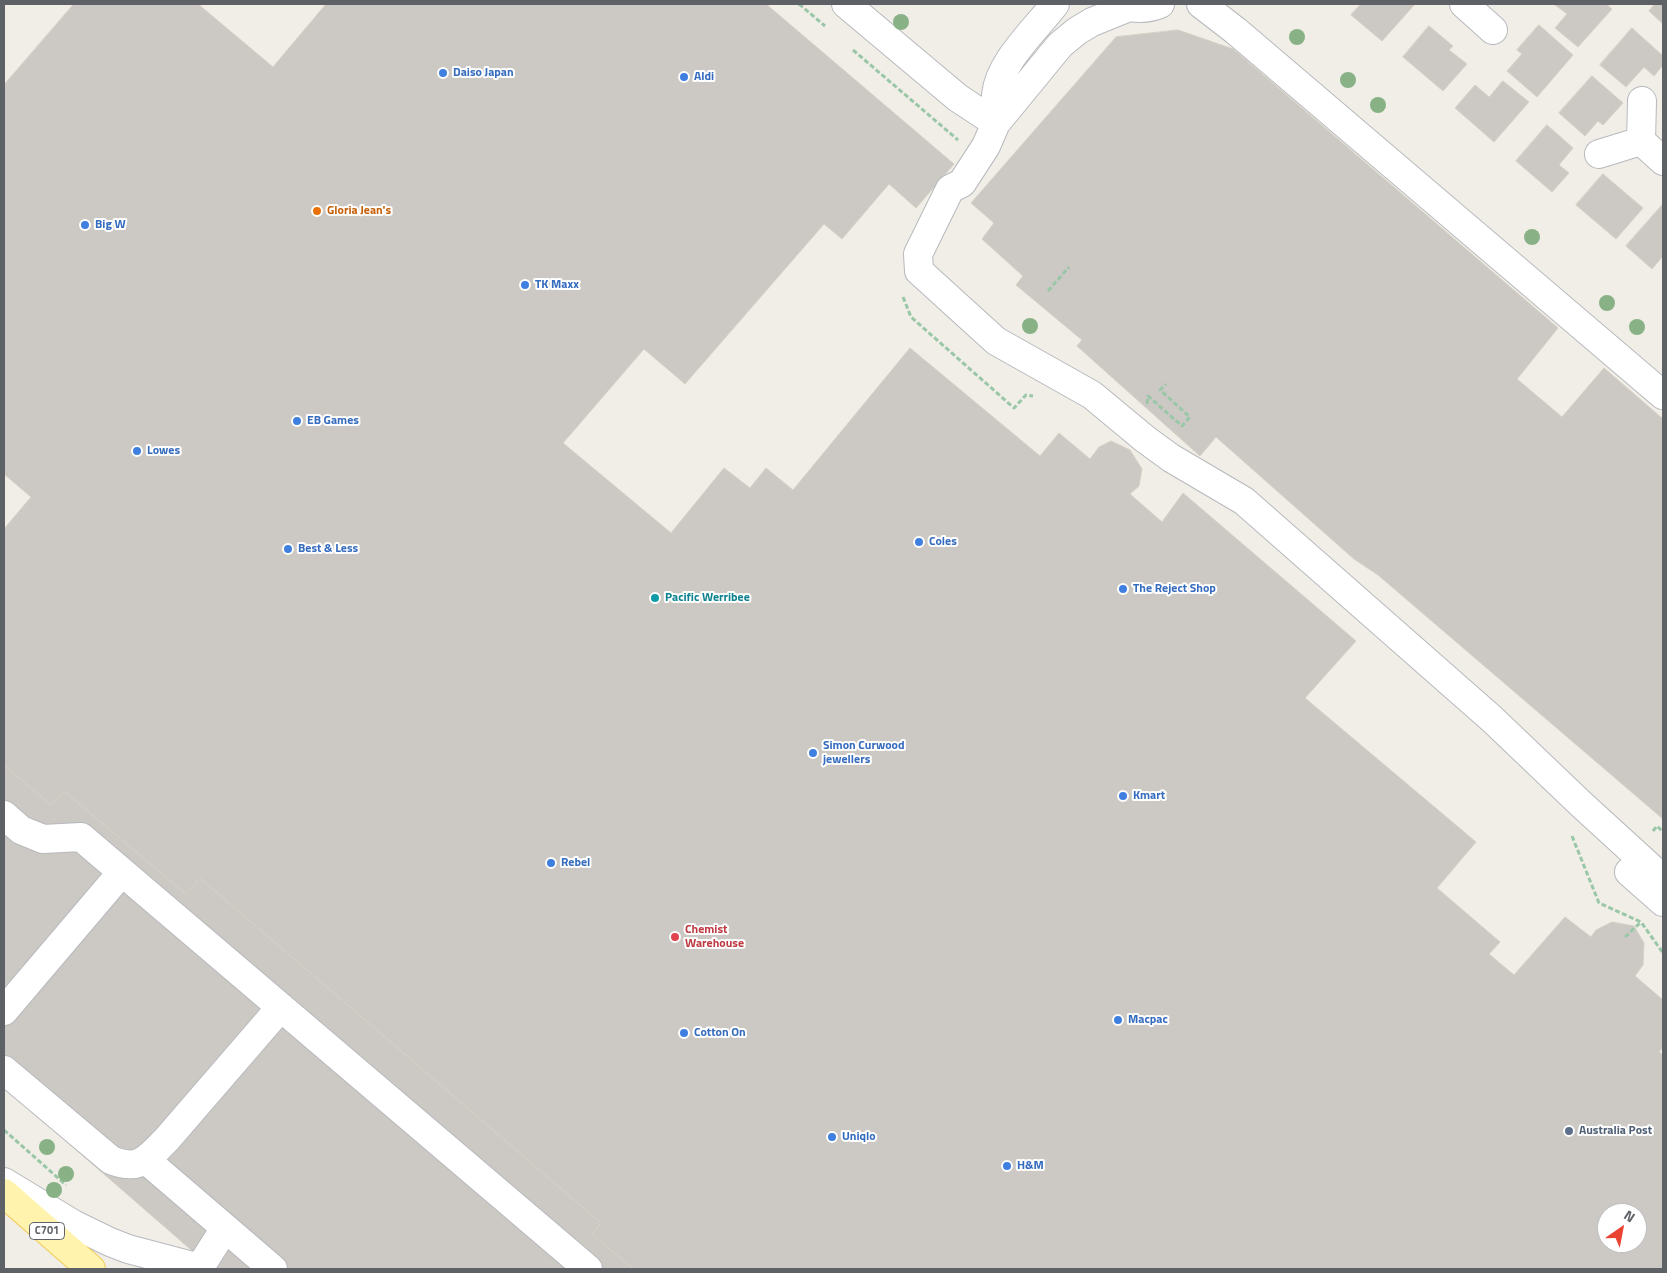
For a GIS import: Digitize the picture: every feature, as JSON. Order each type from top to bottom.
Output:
[{"type":"main road","name":"C701","points":[[4,1193],[91,1269]]},
{"type":"street","points":[[846,4],[958,98],[996,123]]},
{"type":"street","points":[[996,123],[996,94],[1003,72],[1017,48],[1056,4]]},
{"type":"street","points":[[1160,4],[1143,9],[1124,6],[1076,31],[1060,45],[996,123],[986,146],[962,183],[950,189],[918,254],[919,271],[996,340],[1092,395],[1171,458],[1244,501],[1492,719],[1581,804],[1663,878]]},
{"type":"street","points":[[1201,4],[1236,31],[1663,395]]},
{"type":"street","points":[[1464,4],[1493,30]]},
{"type":"street","points":[[1642,101],[1641,141],[1663,161]]},
{"type":"street","points":[[1599,154],[1641,141]]},
{"type":"street","points":[[1581,804],[1610,855],[1663,902]]},
{"type":"street","points":[[4,816],[21,830],[43,839],[81,837],[588,1269]]},
{"type":"street","points":[[4,1011],[122,872]]},
{"type":"street","points":[[4,1070],[111,1160],[123,1165],[134,1164],[146,1160],[168,1138],[281,1007]]},
{"type":"street","points":[[146,1160],[225,1228],[258,1264]]},
{"type":"street","points":[[4,1182],[73,1224],[110,1242],[199,1268],[225,1228]]},
{"type":"path","points":[[799,4],[828,29]]},
{"type":"path","points":[[850,48],[959,142]]},
{"type":"path","points":[[1048,291],[1069,267]]},
{"type":"path","points":[[901,292],[911,317],[1014,408],[1026,395],[1034,396]]},
{"type":"path","points":[[1145,439],[1148,396],[1182,426],[1190,417],[1160,390],[1166,384]]},
{"type":"path","points":[[1571,832],[1599,903],[1641,922],[1663,953]]},
{"type":"building","name":"Pacific Werribee","points":[[74,4],[198,4],[273,67],[326,4],[766,4],[954,164],[916,208],[889,184],[842,239],[824,224],[685,384],[644,349],[563,443],[671,533],[724,468],[750,488],[766,468],[793,490],[910,348],[1040,456],[1059,433],[1090,459],[1099,447],[1111,441],[1130,450],[1142,469],[1139,486],[1130,494],[1162,522],[1183,493],[1356,641],[1305,698],[1476,842],[1437,888],[1500,942],[1489,954],[1514,975],[1565,917],[1591,937],[1596,930],[1612,922],[1634,926],[1644,943],[1643,965],[1635,976],[1663,1000],[1663,1047],[1659,1052],[1663,1055],[1663,1269],[633,1269],[592,1234],[601,1223],[200,878],[186,894],[64,791],[51,805],[4,765],[4,529],[31,497],[4,474],[4,85]]},
{"type":"building","points":[[1361,4],[1415,4],[1382,41],[1351,15]]},
{"type":"building","points":[[1554,4],[1606,4],[1612,9],[1578,47],[1555,28],[1567,14]]},
{"type":"building","points":[[1655,4],[1663,4],[1663,24],[1649,11]]},
{"type":"building","points":[[1539,25],[1573,55],[1537,97],[1507,71],[1522,54],[1517,50]]},
{"type":"building","points":[[1429,26],[1453,46],[1449,50],[1467,64],[1443,91],[1403,57]]},
{"type":"building","points":[[1632,28],[1663,56],[1663,65],[1654,76],[1644,67],[1626,87],[1600,65]]},
{"type":"building","points":[[1178,30],[1233,49],[1558,328],[1517,379],[1562,417],[1604,368],[1663,419],[1663,819],[1378,575],[1354,559],[1216,437],[1200,456],[1077,346],[1082,340],[1016,285],[1023,276],[982,239],[994,223],[971,203],[1116,37]]},
{"type":"building","points":[[1592,76],[1623,103],[1603,125],[1598,121],[1585,136],[1559,113]]},
{"type":"building","points":[[1503,81],[1529,102],[1494,142],[1455,108],[1475,85],[1489,97]]},
{"type":"building","points":[[1547,125],[1573,148],[1559,165],[1569,173],[1552,192],[1516,161]]},
{"type":"building","points":[[1603,174],[1643,208],[1616,239],[1576,205]]},
{"type":"building","points":[[1663,204],[1663,256],[1652,269],[1626,246]]},
{"type":"building","points":[[4,765],[51,805],[64,791],[186,894],[200,878],[601,1223],[592,1234],[633,1269],[213,1269],[4,1087]]},
{"type":"place","name":"Daiso Japan","points":[[443,73]]},
{"type":"place","name":"Aldi","points":[[684,77]]},
{"type":"place","name":"Gloria Jean's","points":[[317,211]]},
{"type":"place","name":"Big W","points":[[85,225]]},
{"type":"place","name":"TK Maxx","points":[[525,285]]},
{"type":"place","name":"EB Games","points":[[297,421]]},
{"type":"place","name":"Lowes","points":[[137,451]]},
{"type":"place","name":"Coles","points":[[919,542]]},
{"type":"place","name":"Best & Less","points":[[288,549]]},
{"type":"place","name":"The Reject Shop","points":[[1123,589]]},
{"type":"place","name":"Pacific Werribee","points":[[655,598]]},
{"type":"place","name":"Simon Curwood jewellers","points":[[813,753]]},
{"type":"place","name":"Kmart","points":[[1123,796]]},
{"type":"place","name":"Rebel","points":[[551,863]]},
{"type":"place","name":"Chemist Warehouse","points":[[675,937]]},
{"type":"place","name":"Macpac","points":[[1118,1020]]},
{"type":"place","name":"Cotton On","points":[[684,1033]]},
{"type":"place","name":"Australia Post","points":[[1569,1131]]},
{"type":"place","name":"Uniqlo","points":[[832,1137]]},
{"type":"place","name":"H&M","points":[[1007,1166]]}]
